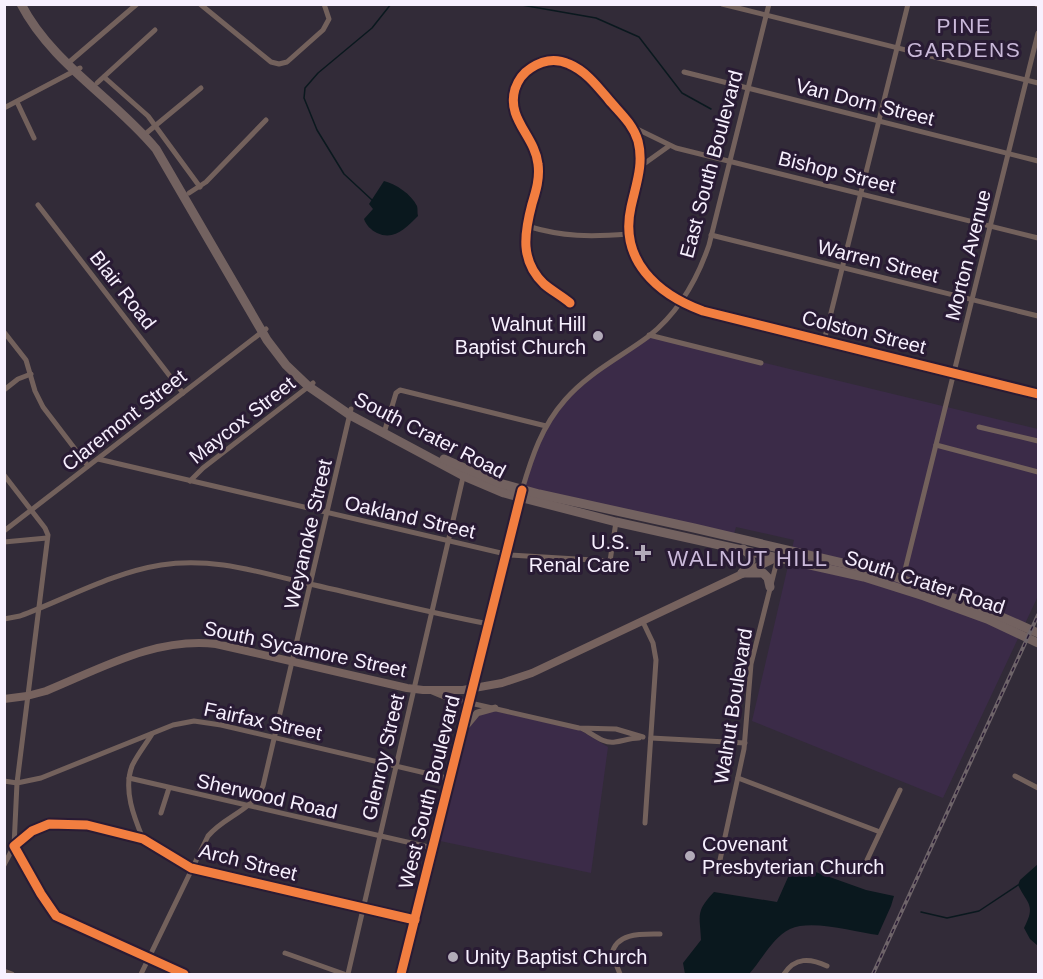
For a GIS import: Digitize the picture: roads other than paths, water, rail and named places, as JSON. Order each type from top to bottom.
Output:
[{"type":"main road","name":"South Crater Road","points":[[21,4],[45,41],[149,130],[170,172],[264,331],[286,365],[311,385],[351,412],[464,472],[521,494],[616,522],[743,549],[779,553]]},
{"type":"main road","name":"South Crater Road","points":[[28,4],[46,32],[73,66],[101,80],[149,130],[189,193],[264,331]]},
{"type":"main road","name":"South Crater Road","points":[[521,494],[779,553],[847,573],[901,584],[986,610],[1038,633]]},
{"type":"main road","points":[[742,573],[751,561],[749,554],[743,549]]},
{"type":"main road","name":"South Sycamore Street","points":[[4,699],[46,691],[152,648],[173,644],[216,644],[414,689],[473,689],[532,673],[742,573],[779,553]]},
{"type":"main road","points":[[742,573],[763,573],[767,576],[770,587]]},
{"type":"main road","name":"South Crater Road","points":[[901,584],[987,619],[1038,643]]},
{"type":"street","points":[[4,108],[73,66],[137,4]]},
{"type":"street","points":[[200,4],[271,62],[279,64],[293,59],[323,30],[329,19],[325,7]]},
{"type":"street","points":[[722,4],[1038,83]]},
{"type":"street","name":"East South Boulevard","points":[[473,689],[521,494],[536,444],[565,400],[581,384],[649,336],[681,302],[699,270],[711,235],[769,4]]},
{"type":"street","points":[[824,341],[908,4]]},
{"type":"street","points":[[101,80],[155,30]]},
{"type":"street","name":"Morton Avenue","points":[[901,584],[1038,33]]},
{"type":"street","points":[[527,226],[553,234],[575,236],[602,237],[628,234],[631,208],[641,166],[639,143],[632,126],[602,92],[578,68],[566,62],[548,60],[533,66],[522,76],[515,88],[513,100],[516,118],[533,144],[538,161],[539,176],[527,226],[525,246],[532,268],[546,286],[570,303]]},
{"type":"street","name":"Van Dorn Street","points":[[684,72],[1038,161]]},
{"type":"street","points":[[200,187],[149,130],[201,88]]},
{"type":"street","points":[[17,102],[34,138]]},
{"type":"street","points":[[189,193],[200,187],[266,120]]},
{"type":"street","name":"Bishop Street","points":[[632,126],[669,146],[1038,238]]},
{"type":"street","points":[[641,166],[669,146]]},
{"type":"street","name":"Blair Road","points":[[38,205],[183,393]]},
{"type":"street","name":"Colston Street","points":[[628,234],[634,257],[643,272],[681,302],[703,311],[1038,394]]},
{"type":"street","name":"Warren Street","points":[[711,235],[1038,316]]},
{"type":"street","name":"Claremont Street","points":[[4,531],[264,331]]},
{"type":"street","points":[[4,332],[22,354],[43,407],[88,466]]},
{"type":"street","points":[[649,336],[761,363]]},
{"type":"street","points":[[4,390],[31,374]]},
{"type":"street","name":"Maycox Street","points":[[190,482],[203,468],[311,385]]},
{"type":"street","points":[[385,430],[397,391],[402,390],[546,426]]},
{"type":"street","name":"Weyanoke Street","points":[[141,975],[208,836],[214,828],[256,800],[263,786],[351,412]]},
{"type":"street","points":[[979,427],[1038,441]]},
{"type":"street","points":[[936,445],[1038,472]]},
{"type":"street","name":"Oakland Street","points":[[98,459],[190,482],[526,557],[610,561],[616,522]]},
{"type":"street","name":"Glenroy Street","points":[[346,975],[464,472]]},
{"type":"street","points":[[4,475],[45,528],[47,538],[17,783],[14,846],[4,865]]},
{"type":"street","points":[[4,542],[47,538]]},
{"type":"street","name":"Walnut Boulevard","points":[[720,860],[745,743],[751,664],[779,553]]},
{"type":"street","points":[[4,619],[20,616],[138,570],[174,563],[194,562],[227,565],[489,624]]},
{"type":"street","points":[[642,620],[656,654],[645,823]]},
{"type":"street","name":"West South Boulevard","points":[[401,975],[473,689]]},
{"type":"street","name":"South Sycamore Street","points":[[428,690],[444,697],[579,728]]},
{"type":"street","points":[[463,732],[473,716],[495,708]]},
{"type":"street","name":"Fairfax Street","points":[[4,781],[17,783],[30,781],[177,723],[194,721],[221,725],[451,779]]},
{"type":"street","points":[[579,728],[616,729],[652,738],[745,743]]},
{"type":"street","points":[[579,728],[606,742],[643,737]]},
{"type":"street","points":[[143,839],[130,802],[129,778],[136,759],[153,733]]},
{"type":"street","points":[[1015,776],[1038,788]]},
{"type":"street","name":"Sherwood Road","points":[[129,778],[433,848]]},
{"type":"street","points":[[738,778],[880,832]]},
{"type":"street","points":[[161,813],[169,788]]},
{"type":"street","points":[[867,860],[900,790]]},
{"type":"street","name":"Arch Street","points":[[14,846],[32,831],[49,824],[101,828],[143,839],[191,868],[416,920]]},
{"type":"street","points":[[14,846],[56,916],[184,975]]},
{"type":"street","points":[[620,975],[612,950],[620,940],[633,935],[660,934]]},
{"type":"street","points":[[285,953],[346,975]]},
{"type":"street","points":[[784,975],[791,965],[804,960],[827,966]]},
{"type":"street","points":[[4,971],[12,975]]},
{"type":"waterway","points":[[372,200],[344,174],[317,130],[304,98],[305,88],[318,73],[372,28],[391,4]]},
{"type":"waterway","points":[[516,4],[596,18],[639,37],[682,93],[711,109]]},
{"type":"waterway","points":[[921,912],[947,918],[979,911],[1018,885]]},
{"type":"railway","points":[[873,974],[1038,615]]},
{"type":"place","name":"Walnut Hill Baptist Church","points":[[598,336]]},
{"type":"place","name":"U.S. Renal Care","points":[[643,553]]},
{"type":"place","name":"Covenant Presbyterian Church","points":[[690,856]]},
{"type":"place","name":"Unity Baptist Church","points":[[453,957]]},
{"type":"district","name":"PINE GARDENS","points":[[964,37]]},
{"type":"district","name":"WALNUT HILL","points":[[748,558]]}]
